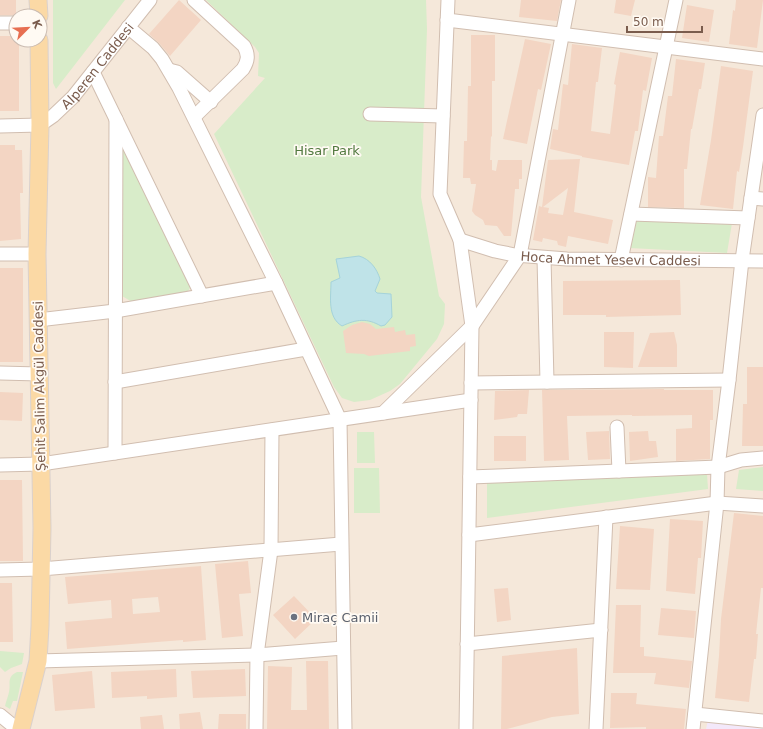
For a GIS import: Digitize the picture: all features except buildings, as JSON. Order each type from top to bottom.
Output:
[{"type":"main road","name":"Şehit Salim Akgül Caddesi","points":[[21,729],[38,661],[40,626],[42,528],[37,254],[40,125],[39,48]]},
{"type":"street","name":"Alperen Caddesi","points":[[40,125],[54,116],[73,97],[150,0]]},
{"type":"street","points":[[194,0],[241,43],[247,53],[247,63],[211,102],[194,117]]},
{"type":"street","points":[[448,0],[440,194],[460,240],[472,326],[466,729]]},
{"type":"street","points":[[384,413],[472,326],[520,255],[569,0]]},
{"type":"street","points":[[621,260],[676,0]]},
{"type":"street","points":[[447,20],[763,59]]},
{"type":"street","points":[[128,27],[153,48],[169,70],[194,117],[276,284],[340,420],[345,729]]},
{"type":"street","points":[[169,70],[177,72],[211,102]]},
{"type":"street","points":[[93,72],[202,296]]},
{"type":"street","points":[[370,114],[443,116]]},
{"type":"street","points":[[693,729],[717,503],[718,467],[748,218],[757,198],[763,115]]},
{"type":"street","points":[[115,453],[116,119]]},
{"type":"street","points":[[0,126],[40,125]]},
{"type":"street","points":[[631,214],[748,218]]},
{"type":"street","name":"Hoca Ahmet Yesevi Caddesi","points":[[460,240],[495,251],[544,258],[763,261]]},
{"type":"street","points":[[0,254],[37,254]]},
{"type":"street","points":[[544,258],[547,382]]},
{"type":"street","points":[[38,320],[116,311],[276,284]]},
{"type":"street","points":[[115,382],[306,349]]},
{"type":"street","points":[[0,373],[39,374]]},
{"type":"street","points":[[471,383],[729,380]]},
{"type":"street","points":[[0,465],[41,464],[471,400]]},
{"type":"street","points":[[617,427],[619,471]]},
{"type":"street","points":[[256,729],[256,655],[271,550],[272,430]]},
{"type":"street","points":[[470,478],[718,467],[741,460],[763,458]]},
{"type":"street","points":[[469,535],[717,503],[763,506]]},
{"type":"street","points":[[596,729],[606,517]]},
{"type":"street","points":[[0,570],[41,569],[341,544]]},
{"type":"street","points":[[467,644],[600,630]]},
{"type":"street","points":[[38,661],[256,655],[343,648]]},
{"type":"street","points":[[695,714],[763,721]]},
{"type":"street","points":[[0,715],[17,729]]},
{"type":"shaded area","points":[[0,0],[763,0],[763,729],[0,729]]},
{"type":"shaded area","points":[[708,720],[763,726],[763,729],[706,729]]},
{"type":"green space","points":[[53,0],[125,0],[56,89],[53,83]]},
{"type":"green space","name":"Hisar Park","points":[[206,0],[426,0],[427,29],[421,197],[439,296],[445,304],[444,324],[437,339],[400,384],[390,391],[370,400],[354,402],[342,398],[334,387],[214,134],[265,78],[258,76],[259,53],[255,47]]},
{"type":"green space","points":[[121,137],[191,286],[186,295],[134,303],[122,296]]},
{"type":"green space","points":[[637,220],[732,223],[727,253],[629,248]]},
{"type":"green space","points":[[357,432],[374,432],[375,463],[357,463]]},
{"type":"green space","points":[[763,467],[763,491],[736,489],[739,470]]},
{"type":"green space","points":[[354,468],[379,468],[380,513],[354,513]]},
{"type":"green space","points":[[707,474],[708,489],[487,518],[487,483]]},
{"type":"green space","points":[[0,651],[24,653],[22,664],[5,672],[0,667]]},
{"type":"green space","points":[[17,672],[23,672],[17,701],[13,701],[10,709],[5,706],[9,692],[10,678]]},
{"type":"water","points":[[359,256],[370,262],[379,275],[380,279],[375,291],[377,293],[391,294],[392,317],[385,325],[381,326],[376,323],[362,320],[342,326],[337,322],[332,312],[331,282],[340,278],[336,259]]},
{"type":"place","name":"Miraç Camii","points":[[294,617]]}]
